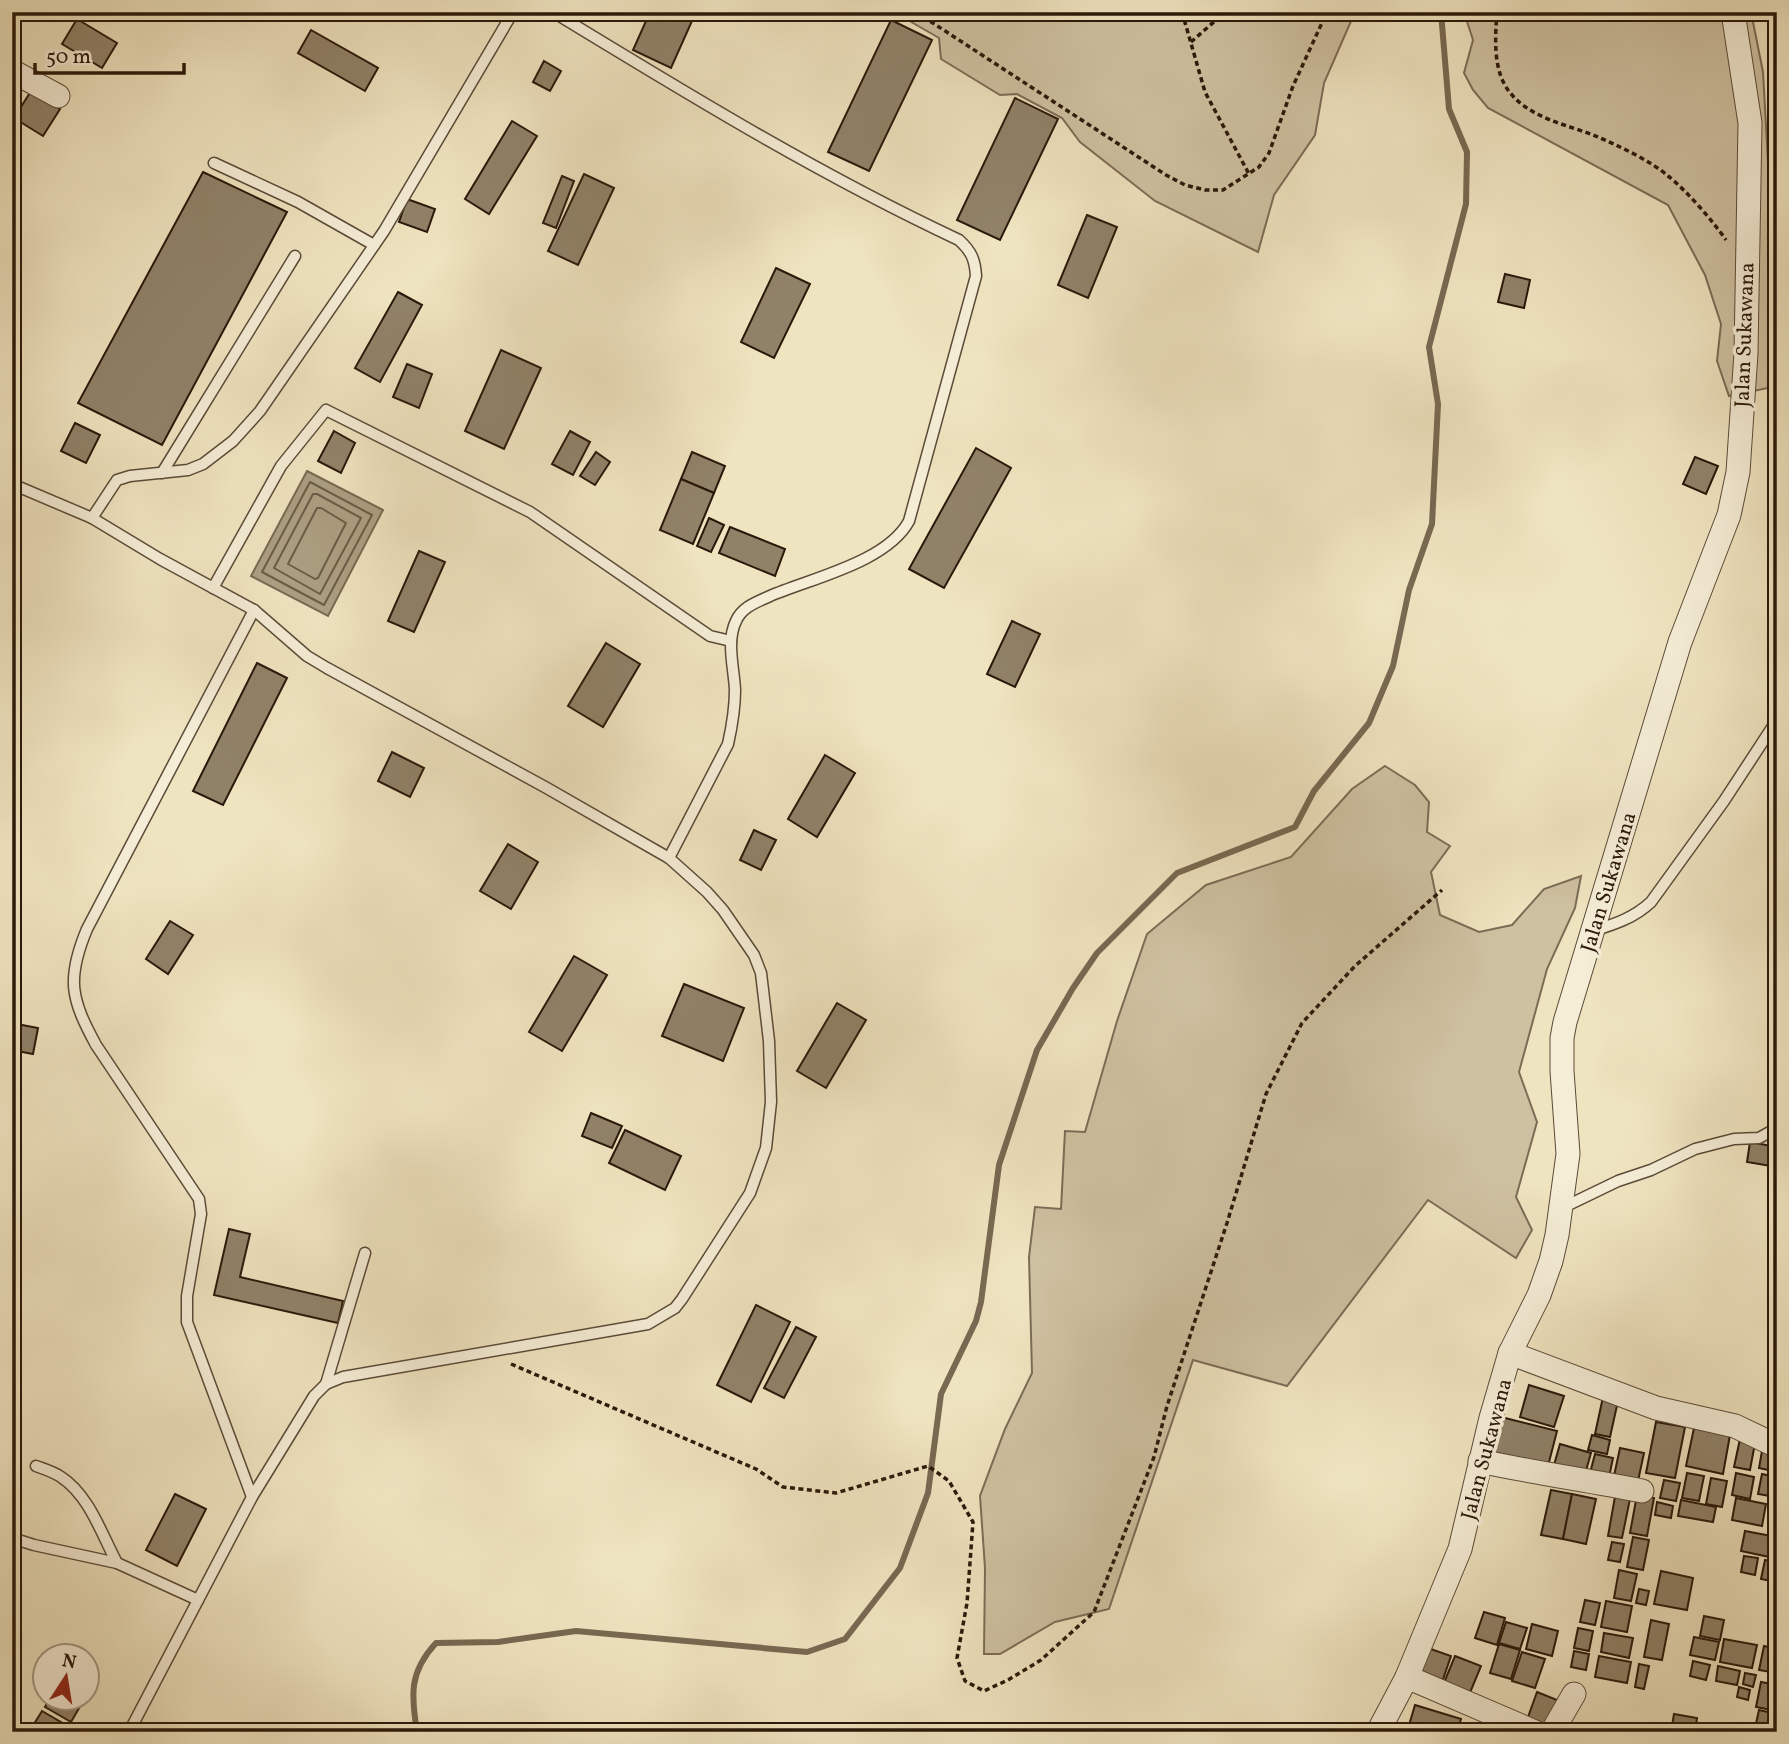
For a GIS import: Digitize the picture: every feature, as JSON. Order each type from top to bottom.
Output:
[{"type":"street","name":"Jalan Sukawana","points":[[1378,1732],[1407,1677],[1460,1549],[1480,1461],[1510,1353],[1539,1295],[1551,1261],[1569,1138],[1562,1071],[1562,1038],[1680,642],[1729,515],[1738,472],[1746,353],[1750,123],[1733,12]]},
{"type":"street","points":[[12,71],[58,96]]},
{"type":"street","points":[[1510,1353],[1646,1404],[1735,1426],[1777,1446]]},
{"type":"street","points":[[1480,1461],[1544,1475],[1564,1475],[1642,1491]]},
{"type":"street","points":[[1407,1677],[1535,1732]]},
{"type":"street","points":[[1552,1732],[1574,1694]]},
{"type":"lane","points":[[92,518],[117,480],[130,476],[188,470],[203,464],[217,455],[246,427],[374,245],[513,12]]},
{"type":"lane","points":[[553,12],[733,122],[875,200],[959,240],[970,250],[975,262],[976,276],[926,453],[914,507],[903,534],[877,554],[750,605],[742,611],[735,621],[731,641],[735,692],[728,744],[669,858]]},
{"type":"lane","points":[[214,163],[298,202],[374,245]]},
{"type":"lane","points":[[162,473],[295,256]]},
{"type":"lane","points":[[213,588],[281,466],[326,410],[530,512],[710,636],[731,641]]},
{"type":"lane","points":[[12,484],[92,518],[254,610],[316,662],[669,858],[723,910],[754,955],[761,973],[769,1041],[770,1123],[761,1168],[750,1194],[691,1288],[675,1308],[648,1324],[343,1377],[326,1384],[314,1396],[252,1497],[129,1732]]},
{"type":"lane","points":[[252,1497],[187,1322],[187,1296],[201,1214],[199,1199],[96,1045],[82,1019],[73,993],[78,957],[87,929],[254,610]]},
{"type":"lane","points":[[1593,931],[1633,916],[1651,902],[1724,802],[1777,720]]},
{"type":"lane","points":[[1560,1209],[1695,1149],[1734,1139],[1759,1138],[1777,1128]]},
{"type":"lane","points":[[326,1384],[365,1253]]},
{"type":"lane","points":[[36,1466],[60,1476],[76,1489],[117,1563]]},
{"type":"lane","points":[[12,1538],[117,1563],[198,1600]]},
{"type":"path","points":[[916,12],[1185,186],[1205,190],[1223,190],[1259,167],[1269,153],[1293,86],[1327,12]]},
{"type":"path","points":[[1182,12],[1205,92],[1249,174]]},
{"type":"path","points":[[1191,42],[1225,12]]},
{"type":"path","points":[[1497,12],[1497,57],[1502,81],[1518,101],[1538,115],[1598,137],[1668,175],[1727,242]]},
{"type":"path","points":[[487,1354],[756,1469],[783,1487],[836,1493],[928,1466],[949,1482],[973,1522],[967,1603],[957,1658],[965,1681],[984,1691],[1008,1680],[1041,1660],[1094,1612],[1154,1457],[1167,1406],[1266,1094],[1302,1023],[1355,966],[1442,890]]},
{"type":"shaded area","points":[[847,12],[1355,12],[1324,83],[1315,135],[1274,195],[1258,252],[1155,201],[1080,142],[1062,118],[1017,94],[1000,95],[941,59],[939,38],[906,19],[848,18]]},
{"type":"shaded area","points":[[1464,12],[1751,12],[1763,72],[1770,198],[1768,388],[1729,396],[1717,361],[1721,324],[1705,275],[1668,205],[1488,108],[1473,90],[1464,73],[1473,40]]},
{"type":"shaded area","points":[[1385,766],[1415,785],[1429,802],[1427,832],[1450,846],[1431,872],[1440,915],[1479,932],[1512,925],[1544,889],[1581,876],[1575,908],[1547,969],[1519,1072],[1537,1122],[1516,1197],[1532,1230],[1516,1258],[1428,1200],[1287,1386],[1193,1360],[1109,1609],[1055,1622],[1000,1654],[984,1654],[985,1568],[980,1496],[1005,1429],[1032,1373],[1029,1257],[1035,1207],[1061,1209],[1065,1131],[1085,1132],[1117,1021],[1147,934],[1206,885],[1291,857],[1352,789]]},
{"type":"water","points":[[307,471],[383,510],[328,616],[251,576]]},
{"type":"building","points":[[650,12],[696,12],[671,68],[633,50]]},
{"type":"building","points":[[77,19],[117,43],[102,68],[62,44]]},
{"type":"building","points":[[891,20],[932,40],[869,171],[828,152]]},
{"type":"building","points":[[311,30],[378,68],[365,91],[298,53]]},
{"type":"building","points":[[544,61],[561,71],[550,91],[533,82]]},
{"type":"building","points":[[31,91],[60,109],[43,136],[14,118]]},
{"type":"building","points":[[1015,98],[1058,119],[1000,240],[957,220]]},
{"type":"building","points":[[512,121],[537,136],[489,214],[465,199]]},
{"type":"building","points":[[203,172],[287,212],[162,445],[78,403]]},
{"type":"building","points":[[584,174],[614,188],[578,265],[548,251]]},
{"type":"building","points":[[562,176],[574,181],[556,228],[543,223]]},
{"type":"building","points":[[407,199],[435,209],[427,232],[399,222]]},
{"type":"building","points":[[1087,215],[1117,227],[1088,298],[1058,285]]},
{"type":"building","points":[[776,268],[810,284],[774,358],[741,342]]},
{"type":"building","points":[[1505,274],[1530,280],[1524,308],[1498,302]]},
{"type":"building","points":[[398,292],[422,305],[380,382],[355,368]]},
{"type":"building","points":[[501,350],[541,368],[504,449],[465,431]]},
{"type":"building","points":[[407,364],[432,374],[419,408],[393,397]]},
{"type":"building","points":[[75,423],[100,435],[86,463],[61,451]]},
{"type":"building","points":[[334,431],[355,443],[341,473],[318,461]]},
{"type":"building","points":[[570,431],[590,442],[573,475],[552,464]]},
{"type":"building","points":[[976,448],[1011,468],[944,588],[909,569]]},
{"type":"building","points":[[596,452],[610,462],[595,485],[580,476]]},
{"type":"building","points":[[692,452],[725,466],[714,493],[681,479]]},
{"type":"building","points":[[1695,457],[1718,466],[1706,494],[1683,484]]},
{"type":"building","points":[[681,479],[714,493],[693,544],[660,530]]},
{"type":"building","points":[[709,518],[724,525],[711,552],[697,546]]},
{"type":"building","points":[[730,527],[785,549],[775,576],[719,553]]},
{"type":"building","points":[[419,551],[445,562],[414,632],[388,621]]},
{"type":"building","points":[[1012,621],[1040,634],[1015,687],[987,674]]},
{"type":"building","points":[[606,643],[640,664],[603,727],[568,706]]},
{"type":"building","points":[[257,663],[287,678],[223,805],[193,791]]},
{"type":"building","points":[[392,752],[424,768],[410,797],[378,781]]},
{"type":"building","points":[[825,755],[855,773],[817,837],[788,819]]},
{"type":"building","points":[[754,830],[776,840],[761,870],[740,860]]},
{"type":"building","points":[[508,844],[538,862],[511,909],[480,891]]},
{"type":"building","points":[[170,921],[193,935],[168,974],[146,959]]},
{"type":"building","points":[[574,956],[607,975],[562,1051],[529,1032]]},
{"type":"building","points":[[684,984],[744,1008],[723,1061],[662,1036]]},
{"type":"building","points":[[837,1003],[866,1020],[826,1088],[797,1071]]},
{"type":"building","points":[[17,1024],[38,1028],[33,1054],[12,1050]]},
{"type":"building","points":[[591,1113],[622,1126],[612,1148],[582,1136]]},
{"type":"building","points":[[625,1130],[681,1156],[665,1190],[609,1163]]},
{"type":"building","points":[[1750,1142],[1777,1147],[1777,1167],[1747,1162]]},
{"type":"building","points":[[229,1229],[250,1234],[240,1277],[343,1301],[338,1323],[214,1295]]},
{"type":"building","points":[[756,1305],[790,1322],[751,1402],[717,1385]]},
{"type":"building","points":[[796,1327],[816,1337],[784,1398],[764,1388]]},
{"type":"building","points":[[1529,1385],[1564,1396],[1554,1427],[1520,1417]]},
{"type":"building","points":[[1603,1397],[1618,1401],[1610,1437],[1595,1434]]},
{"type":"building","points":[[1501,1417],[1557,1431],[1548,1466],[1493,1452]]},
{"type":"building","points":[[1656,1422],[1685,1427],[1675,1478],[1646,1473]]},
{"type":"building","points":[[1694,1428],[1730,1435],[1723,1474],[1686,1466]]},
{"type":"building","points":[[1592,1435],[1610,1440],[1607,1454],[1588,1450]]},
{"type":"building","points":[[1740,1439],[1755,1443],[1750,1470],[1734,1467]]},
{"type":"building","points":[[1560,1444],[1591,1453],[1585,1474],[1554,1465]]},
{"type":"building","points":[[1620,1448],[1644,1453],[1638,1481],[1614,1476]]},
{"type":"building","points":[[1762,1451],[1777,1454],[1777,1472],[1759,1468]]},
{"type":"building","points":[[1595,1454],[1613,1458],[1608,1482],[1589,1477]]},
{"type":"building","points":[[12,1473],[20,1476],[12,1492]]},
{"type":"building","points":[[1687,1473],[1704,1476],[1699,1501],[1682,1498]]},
{"type":"building","points":[[1736,1473],[1754,1477],[1750,1499],[1732,1495]]},
{"type":"building","points":[[1762,1474],[1777,1477],[1776,1497],[1758,1494]]},
{"type":"building","points":[[1711,1478],[1727,1481],[1722,1507],[1706,1504]]},
{"type":"building","points":[[1664,1480],[1680,1483],[1676,1501],[1660,1498]]},
{"type":"building","points":[[1551,1490],[1572,1494],[1563,1539],[1541,1535]]},
{"type":"building","points":[[1616,1491],[1631,1494],[1622,1538],[1608,1536]]},
{"type":"building","points":[[175,1494],[206,1509],[177,1566],[146,1550]]},
{"type":"building","points":[[1572,1494],[1596,1499],[1586,1544],[1563,1539]]},
{"type":"building","points":[[1637,1495],[1654,1498],[1647,1536],[1630,1533]]},
{"type":"building","points":[[1736,1498],[1766,1504],[1762,1526],[1732,1520]]},
{"type":"building","points":[[1681,1500],[1716,1507],[1713,1522],[1678,1516]]},
{"type":"building","points":[[1657,1502],[1673,1506],[1671,1518],[1655,1515]]},
{"type":"building","points":[[1745,1531],[1777,1537],[1774,1558],[1741,1551]]},
{"type":"building","points":[[1633,1537],[1649,1540],[1643,1570],[1627,1567]]},
{"type":"building","points":[[1612,1542],[1624,1544],[1620,1562],[1608,1560]]},
{"type":"building","points":[[1744,1556],[1758,1558],[1755,1575],[1741,1572]]},
{"type":"building","points":[[1765,1560],[1777,1562],[1777,1582],[1761,1579]]},
{"type":"building","points":[[1619,1570],[1637,1574],[1631,1601],[1614,1598]]},
{"type":"building","points":[[1661,1571],[1693,1578],[1687,1610],[1654,1604]]},
{"type":"building","points":[[1639,1589],[1649,1591],[1646,1605],[1636,1603]]},
{"type":"building","points":[[1585,1600],[1600,1603],[1595,1625],[1580,1622]]},
{"type":"building","points":[[1606,1601],[1632,1606],[1627,1632],[1601,1627]]},
{"type":"building","points":[[1484,1612],[1505,1618],[1497,1645],[1475,1638]]},
{"type":"building","points":[[1704,1616],[1724,1620],[1720,1640],[1700,1636]]},
{"type":"building","points":[[1651,1620],[1669,1624],[1662,1660],[1644,1657]]},
{"type":"building","points":[[1774,1620],[1777,1621],[1777,1645],[1769,1643]]},
{"type":"building","points":[[1506,1622],[1527,1628],[1520,1649],[1499,1643]]},
{"type":"building","points":[[1532,1624],[1558,1631],[1552,1656],[1526,1649]]},
{"type":"building","points":[[1578,1628],[1593,1631],[1589,1651],[1574,1648]]},
{"type":"building","points":[[1604,1633],[1633,1638],[1629,1658],[1601,1652]]},
{"type":"building","points":[[1694,1637],[1719,1642],[1715,1660],[1690,1655]]},
{"type":"building","points":[[1724,1639],[1757,1645],[1752,1668],[1720,1662]]},
{"type":"building","points":[[1499,1644],[1520,1650],[1511,1679],[1490,1673]]},
{"type":"building","points":[[1764,1646],[1777,1649],[1777,1673],[1759,1670]]},
{"type":"building","points":[[1425,1647],[1451,1656],[1440,1688],[1413,1679]]},
{"type":"building","points":[[1574,1651],[1589,1654],[1586,1670],[1571,1667]]},
{"type":"building","points":[[1522,1652],[1545,1659],[1535,1688],[1512,1681]]},
{"type":"building","points":[[1455,1656],[1481,1666],[1467,1700],[1441,1690]]},
{"type":"building","points":[[1599,1656],[1631,1662],[1627,1683],[1595,1677]]},
{"type":"building","points":[[1693,1661],[1710,1665],[1706,1680],[1690,1676]]},
{"type":"building","points":[[1639,1664],[1649,1666],[1644,1689],[1635,1687]]},
{"type":"building","points":[[1718,1666],[1740,1671],[1737,1685],[1716,1681]]},
{"type":"building","points":[[1745,1673],[1756,1675],[1753,1687],[1743,1684]]},
{"type":"building","points":[[1761,1682],[1777,1685],[1777,1711],[1756,1707]]},
{"type":"building","points":[[1739,1687],[1750,1690],[1748,1700],[1737,1697]]},
{"type":"building","points":[[1537,1692],[1562,1702],[1552,1729],[1527,1720]]},
{"type":"building","points":[[1415,1705],[1461,1719],[1457,1732],[1407,1732]]},
{"type":"building","points":[[1759,1710],[1777,1714],[1777,1732],[1755,1728]]},
{"type":"building","points":[[41,1712],[71,1728],[69,1732],[29,1732]]},
{"type":"building","points":[[54,1712],[77,1712],[71,1722]]},
{"type":"building","points":[[1674,1714],[1697,1718],[1695,1732],[1671,1732]]},
{"type":"waterway","points":[[417,1732],[414,1685],[421,1664],[436,1643],[498,1642],[576,1631],[807,1652],[845,1639],[900,1568],[928,1493],[941,1394],[976,1321],[981,1302],[999,1165],[1037,1050],[1097,953],[1177,873],[1295,827],[1314,791],[1369,723],[1393,666],[1409,590],[1432,524],[1438,404],[1429,347],[1466,204],[1467,152],[1449,109],[1441,12]]}]
